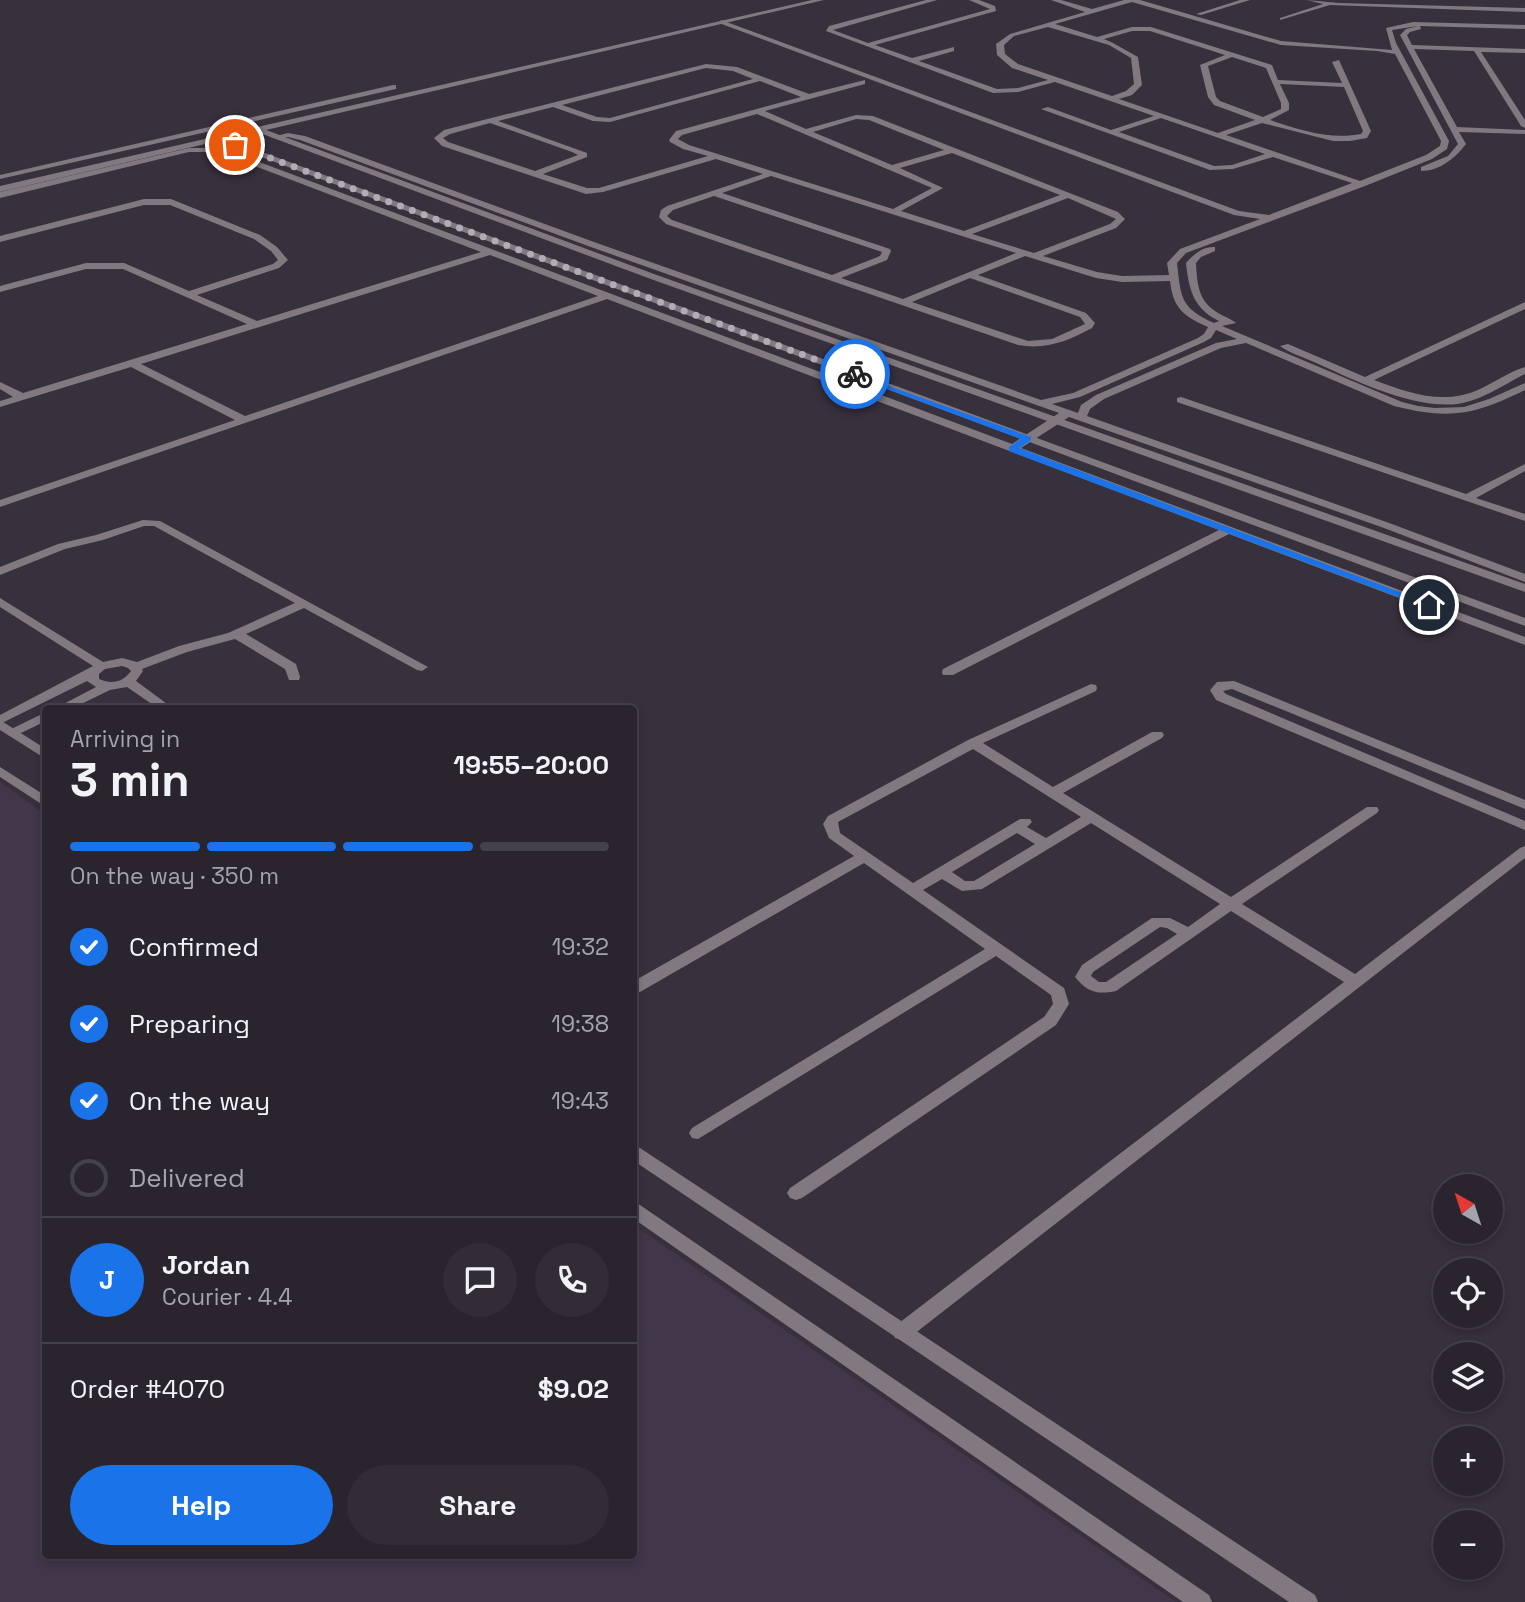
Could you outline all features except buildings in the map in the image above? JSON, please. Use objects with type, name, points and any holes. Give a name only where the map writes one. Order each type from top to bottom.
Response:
[{"type":"street","points":[[602,40],[780,0]]},
{"type":"street","points":[[0,188],[821,0]]},
{"type":"street","points":[[934,0],[828,29],[832,33],[996,91],[1018,90],[1054,80]]},
{"type":"street","points":[[867,45],[994,10],[993,7],[972,0]]},
{"type":"street","points":[[1054,0],[1091,12]]},
{"type":"street","points":[[1373,188],[1009,64],[999,50],[1004,40],[1012,35],[1132,0],[1281,43],[1377,49],[1398,53]]},
{"type":"street","points":[[1152,0],[1295,41],[1374,45],[1392,43]]},
{"type":"street","points":[[1230,0],[1243,1]]},
{"type":"street","points":[[1310,0],[1330,4],[1367,3],[1525,10]]},
{"type":"street","points":[[1199,14],[1243,1]]},
{"type":"street","points":[[1282,19],[1330,4]]},
{"type":"street","points":[[1163,9],[1172,6]]},
{"type":"street","points":[[721,22],[1237,213],[1272,217]]},
{"type":"street","points":[[1048,24],[1121,48],[1136,61],[1138,82],[1135,89],[1112,99]]},
{"type":"street","points":[[1509,29],[1402,24],[1388,29],[1392,43],[1446,141],[1444,147],[1429,157],[1178,254],[1172,263],[1172,278],[1177,300],[1195,318],[1398,404],[1433,412],[1478,409],[1525,386]]},
{"type":"street","points":[[711,25],[1228,216],[1237,222],[1239,230]]},
{"type":"street","points":[[1098,39],[1144,29],[1234,54],[1269,67],[1286,107],[1282,113],[1219,135]]},
{"type":"street","points":[[1525,29],[1414,29],[1403,34],[1462,144],[1457,153],[1373,188],[1205,251],[1194,259],[1192,268],[1197,302],[1212,315],[1414,397],[1443,402],[1468,398],[1525,370]]},
{"type":"street","points":[[1410,47],[1521,51],[1525,61]]},
{"type":"street","points":[[910,61],[951,49]]},
{"type":"street","points":[[1476,49],[1525,125]]},
{"type":"street","points":[[1234,54],[1203,65],[1213,100],[1329,140],[1351,140],[1364,136],[1367,131],[1336,62]]},
{"type":"street","points":[[715,157],[593,191],[580,190],[445,144],[438,138],[447,132],[706,66],[726,66],[809,97]]},
{"type":"street","points":[[554,104],[596,119],[610,120],[761,79]]},
{"type":"street","points":[[431,80],[433,83],[445,85]]},
{"type":"street","points":[[862,82],[674,137],[679,145],[715,157],[1113,279],[1172,278]]},
{"type":"street","points":[[1277,82],[1346,85]]},
{"type":"street","points":[[0,177],[407,84]]},
{"type":"street","points":[[397,86],[408,89],[411,93]]},
{"type":"street","points":[[1423,99],[1439,99]]},
{"type":"street","points":[[1045,109],[1213,168],[1233,167],[1273,154]]},
{"type":"street","points":[[758,111],[939,188],[894,212]]},
{"type":"street","points":[[1112,132],[1161,116]]},
{"type":"street","points":[[806,131],[851,118],[866,117],[1069,195],[1115,214],[1120,221],[970,275],[904,302]]},
{"type":"street","points":[[489,121],[583,153],[578,160],[536,174]]},
{"type":"street","points":[[255,129],[651,276],[1525,588]]},
{"type":"street","points":[[1455,129],[1525,132]]},
{"type":"street","points":[[276,137],[288,135],[302,138],[591,244],[1388,526],[1525,578]]},
{"type":"street","points":[[216,138],[1525,622]]},
{"type":"street","points":[[0,195],[189,150],[219,150],[235,145]]},
{"type":"street","points":[[219,150],[1525,641]]},
{"type":"street","points":[[895,167],[953,150]]},
{"type":"street","points":[[770,174],[670,208],[664,212],[663,217],[669,222],[1026,344],[1054,344],[1089,327],[1090,323],[1083,315],[970,275]]},
{"type":"street","points":[[713,193],[887,251],[884,258],[833,278]]},
{"type":"street","points":[[963,234],[1069,195]]},
{"type":"street","points":[[0,239],[144,202],[163,201],[257,237],[274,249],[283,260],[271,268],[190,294]]},
{"type":"street","points":[[0,404],[490,252]]},
{"type":"street","points":[[0,289],[86,266],[111,265],[134,269],[255,324]]},
{"type":"street","points":[[0,504],[606,296]]},
{"type":"street","points":[[1368,379],[1525,305]]},
{"type":"street","points":[[1029,410],[1041,402],[1076,395],[1205,338],[1213,326],[1230,323]]},
{"type":"street","points":[[1081,417],[1085,407],[1100,397],[1219,345],[1248,341],[1259,336]]},
{"type":"street","points":[[130,362],[244,420]]},
{"type":"street","points":[[0,385],[22,397]]},
{"type":"street","points":[[1181,400],[1525,518]]},
{"type":"street","points":[[1013,449],[1068,412]]},
{"type":"street","points":[[1467,498],[1525,467]]},
{"type":"street","points":[[0,571],[62,546],[152,522],[422,667]]},
{"type":"street","points":[[948,671],[1228,530]]},
{"type":"street","points":[[0,602],[97,670]]},
{"type":"street","points":[[4,725],[97,670],[122,662],[136,667],[183,649],[236,634],[305,603]]},
{"type":"street","points":[[236,634],[291,667],[294,677]]},
{"type":"street","points":[[69,705],[107,687],[128,682],[136,675],[136,667]]},
{"type":"street","points":[[97,670],[93,681],[107,687]]},
{"type":"street","points":[[128,682],[162,705]]},
{"type":"street","points":[[1525,805],[1234,685],[1222,685],[1216,690],[1222,697],[1525,826]]},
{"type":"street","points":[[796,1193],[1050,1021],[1061,1004],[1058,992],[834,835],[830,830],[833,819],[973,743],[1090,688]]},
{"type":"street","points":[[4,725],[42,717]]},
{"type":"street","points":[[4,725],[42,752]]},
{"type":"street","points":[[1053,793],[1157,735]]},
{"type":"street","points":[[973,743],[1355,982]]},
{"type":"street","points":[[1400,773],[1414,759]]},
{"type":"street","points":[[0,771],[42,800]]},
{"type":"street","points":[[1187,933],[1170,923],[1157,922],[1087,969],[1083,977],[1096,988],[1110,987],[1229,904],[1373,810]]},
{"type":"street","points":[[942,872],[962,887],[977,886],[1090,817]]},
{"type":"street","points":[[912,890],[1021,824],[1044,843]]},
{"type":"street","points":[[902,1332],[1525,851]]},
{"type":"street","points":[[637,986],[863,857]]},
{"type":"street","points":[[698,1133],[996,949]]},
{"type":"street","points":[[637,1155],[1307,1602]]},
{"type":"street","points":[[637,1212],[1201,1602]]},
{"type":"shaded area","points":[[0,782],[42,812],[42,1559],[637,1559],[637,1227],[1176,1602],[0,1602]]},
{"type":"way so far","points":[[235,145],[855,374]]},
{"type":"route","points":[[855,374],[1028,439],[1013,449],[1429,605]]}]
